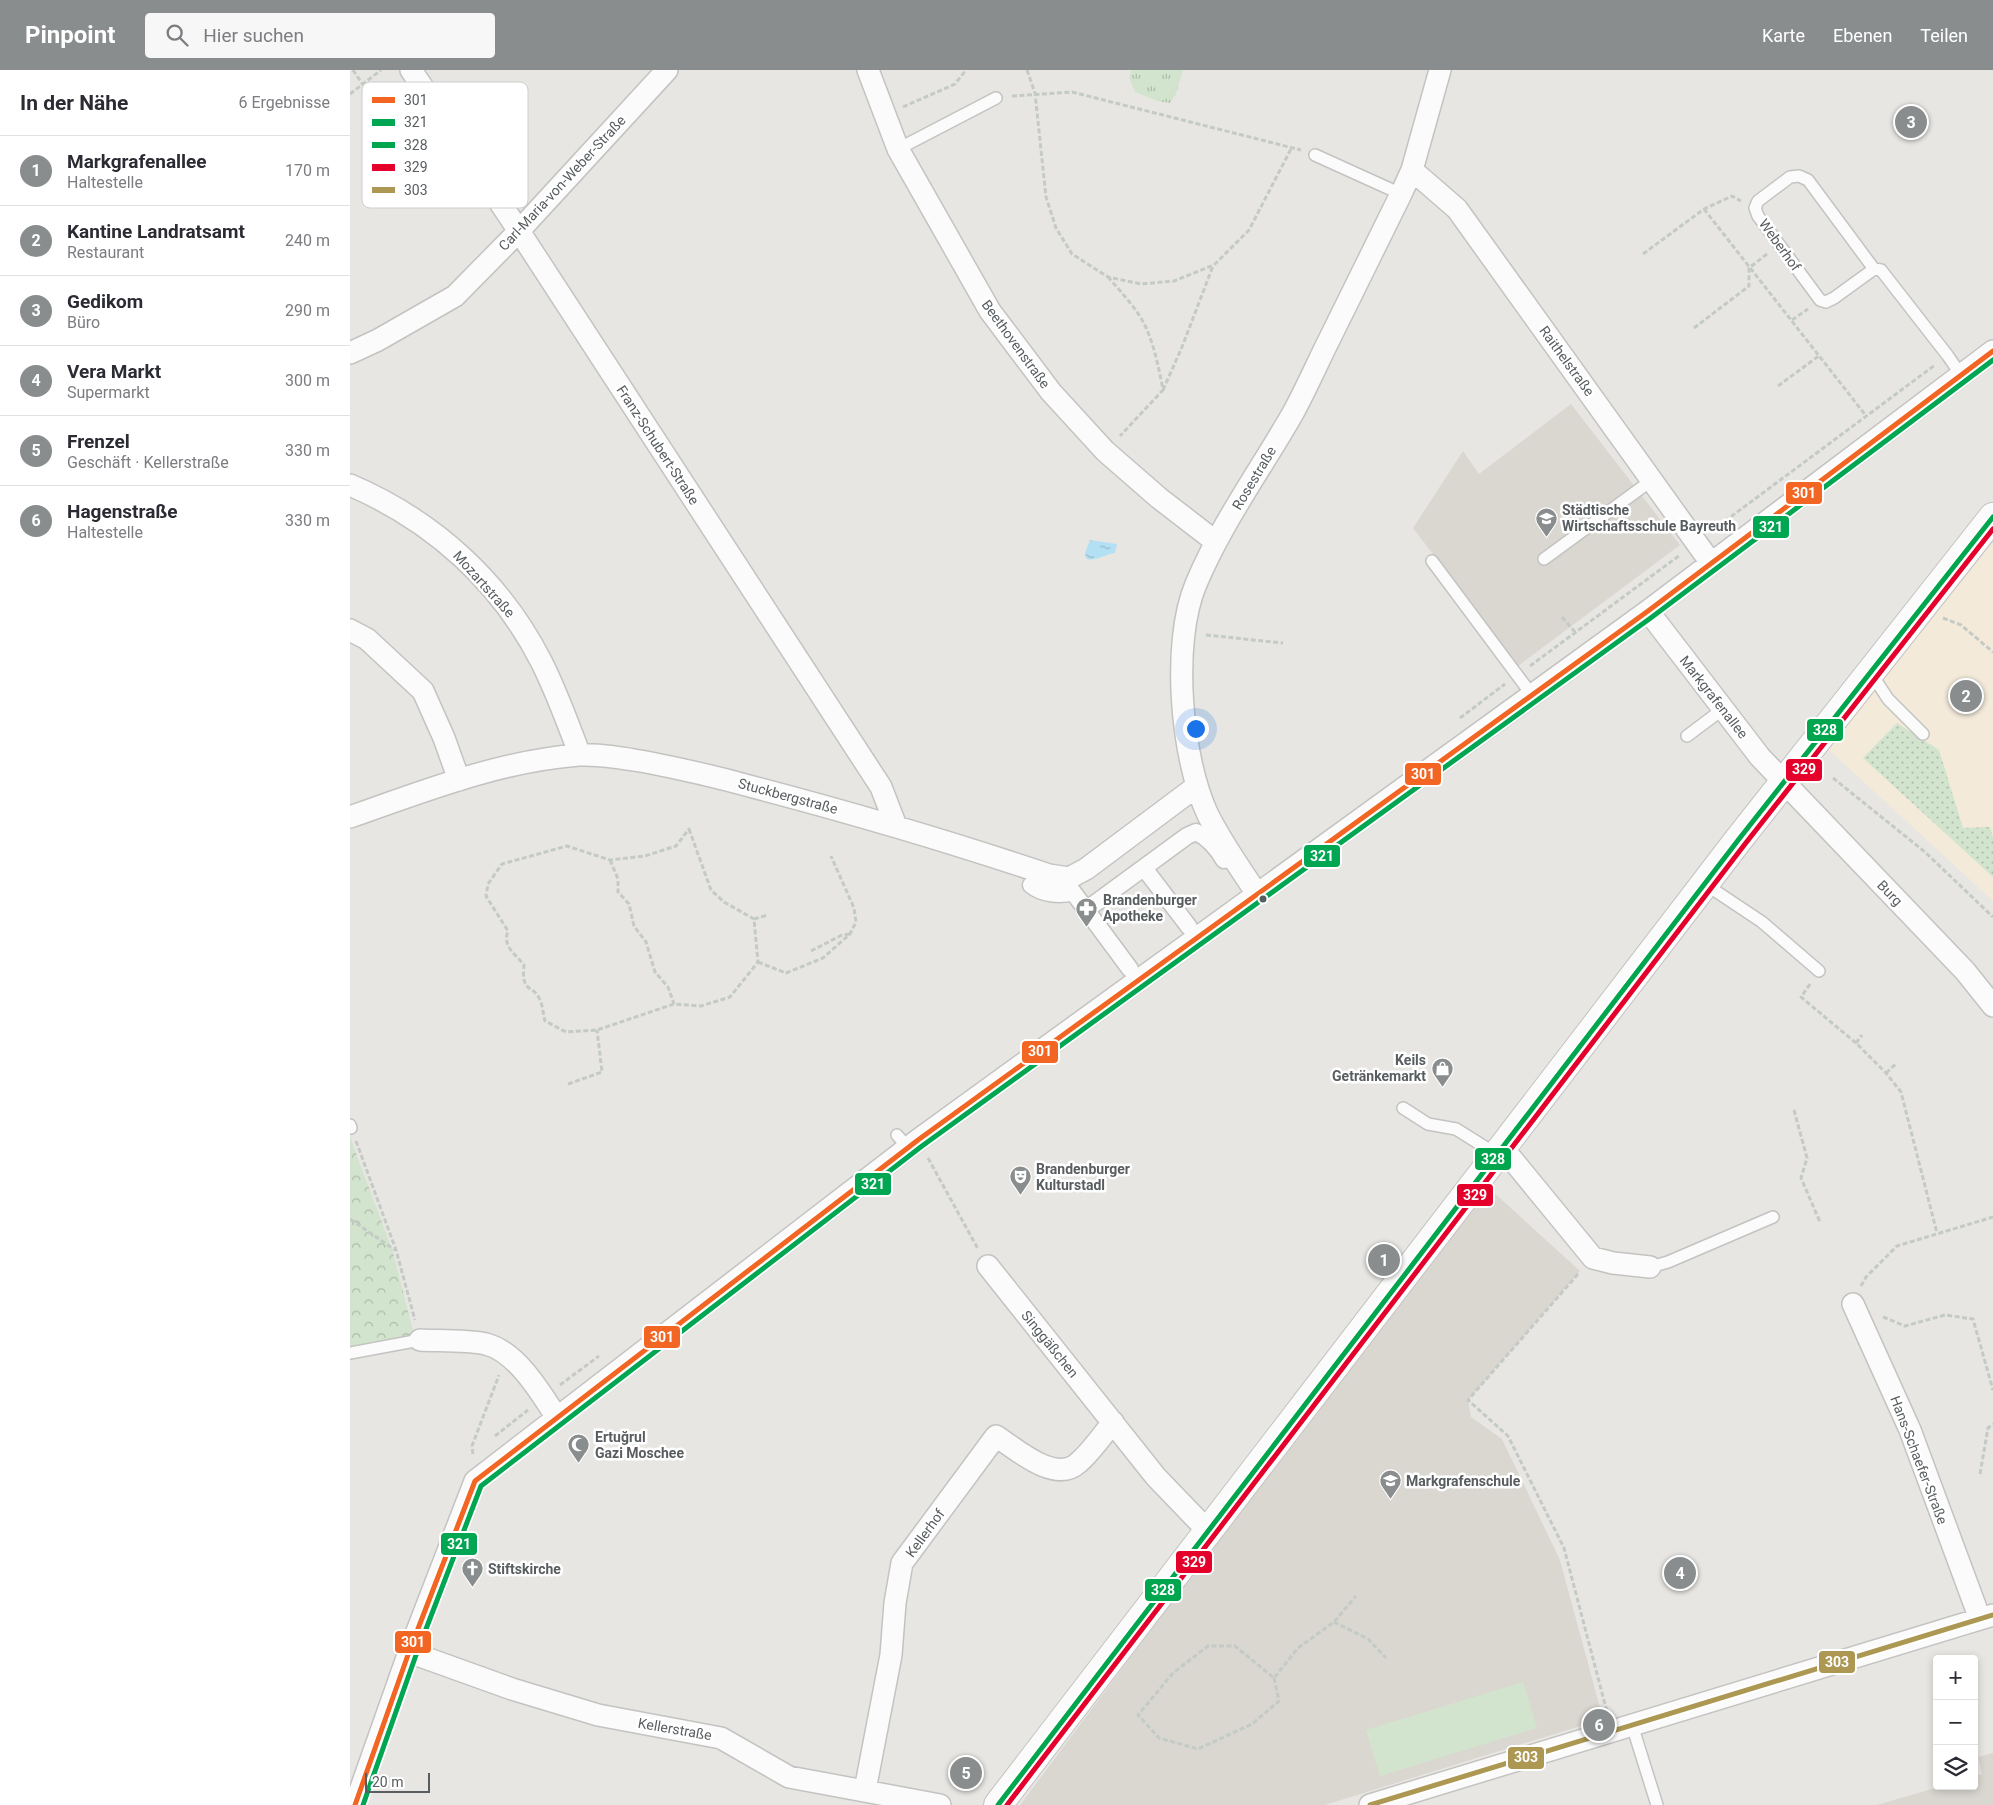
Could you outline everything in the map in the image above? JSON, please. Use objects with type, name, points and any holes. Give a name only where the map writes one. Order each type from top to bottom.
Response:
[{"type":"street","name":"Franz-Schubert-Straße","points":[[411,70],[419,82]]},
{"type":"street","name":"Carl-Maria-von-Weber-Straße","points":[[350,353],[378,340],[455,296],[519,231],[667,70]]},
{"type":"street","name":"Beethovenstraße","points":[[868,70],[898,149],[990,311],[1051,392],[1105,451],[1159,498],[1216,542]]},
{"type":"street","name":"Rosestraße","points":[[1257,894],[1223,844],[1197,786],[1187,732],[1181,677],[1183,632],[1195,586],[1216,542],[1294,411],[1412,170],[1440,70]]},
{"type":"street","name":"Raithelstraße","points":[[1412,170],[1457,209],[1697,542],[1710,563]]},
{"type":"street","name":"Franz-Schubert-Straße","points":[[504,208],[881,787],[896,826]]},
{"type":"street","points":[[355,1805],[409,1652],[475,1481],[908,1141],[1257,894],[1648,611],[1993,351]]},
{"type":"street","name":"Mozartstraße","points":[[350,485],[381,499],[431,531],[478,572],[503,601],[521,626],[542,663],[580,755]]},
{"type":"street","points":[[998,1805],[1783,782],[1993,517]]},
{"type":"street","name":"Markgrafenallee","points":[[1648,611],[1760,757],[1783,782]]},
{"type":"street","points":[[350,630],[367,639],[423,691],[444,738],[459,780]]},
{"type":"street","name":"Stuckbergstraße","points":[[350,817],[459,780],[524,762],[580,755],[618,757],[686,769],[896,826],[1049,875],[1068,878],[1086,869],[1197,786]]},
{"type":"street","name":"Burg","points":[[1783,782],[1965,971],[1993,1006]]},
{"type":"street","points":[[1086,910],[1196,833],[1216,847],[1238,884]]},
{"type":"street","points":[[1144,868],[1189,927]]},
{"type":"street","points":[[1031,885],[1037,889],[1062,895],[1072,890],[1130,969]]},
{"type":"street","points":[[1499,1150],[1593,1258],[1613,1263],[1650,1267]]},
{"type":"street","name":"Singgäßchen","points":[[988,1266],[1156,1477],[1208,1531]]},
{"type":"street","name":"Hans-Schaefer-Straße","points":[[1854,1304],[1910,1430],[1986,1617]]},
{"type":"street","points":[[420,1340],[486,1344],[507,1354],[544,1397],[557,1418]]},
{"type":"street","name":"Kellerhof","points":[[865,1790],[892,1655],[895,1602],[902,1563],[996,1436],[1043,1467],[1062,1471],[1076,1465],[1113,1422]]},
{"type":"street","points":[[1370,1805],[1986,1617]]},
{"type":"street","name":"Kellerstraße","points":[[409,1652],[512,1689],[598,1715],[721,1738],[790,1777],[940,1805]]},
{"type":"lane","points":[[898,149],[996,98]]},
{"type":"lane","points":[[1315,155],[1401,194]]},
{"type":"lane","name":"Weberhof","points":[[1874,269],[1808,180],[1799,176],[1790,177],[1758,201],[1755,208],[1758,216],[1820,300],[1826,302],[1874,269],[1881,270],[1961,375]]},
{"type":"lane","points":[[1544,559],[1652,480]]},
{"type":"lane","points":[[1432,560],[1532,695]]},
{"type":"lane","points":[[1870,672],[1888,699],[1924,734]]},
{"type":"lane","points":[[1687,736],[1723,709]]},
{"type":"lane","points":[[1705,884],[1762,922],[1819,971]]},
{"type":"lane","points":[[1403,1108],[1428,1124],[1456,1129],[1499,1150]]},
{"type":"lane","points":[[1650,1267],[1668,1262],[1773,1217]]},
{"type":"lane","points":[[350,1353],[420,1340]]},
{"type":"lane","points":[[1632,1725],[1657,1805]]},
{"type":"path","points":[[353,70],[362,84]]},
{"type":"path","points":[[367,82],[381,70]]},
{"type":"path","points":[[885,114],[955,84],[966,70]]},
{"type":"path","points":[[1027,70],[1035,94],[1046,197],[1056,228],[1072,254],[1108,277],[1147,328],[1158,362],[1162,390]]},
{"type":"path","points":[[350,94],[362,86]]},
{"type":"path","points":[[996,98],[1072,92],[1292,147],[1315,155]]},
{"type":"path","points":[[1105,451],[1162,390],[1182,347],[1214,265],[1248,230],[1292,147]]},
{"type":"path","points":[[1643,254],[1704,209],[1732,196],[1755,208]]},
{"type":"path","points":[[1704,209],[1820,355],[1880,436]]},
{"type":"path","points":[[1694,328],[1749,286],[1750,268],[1778,244]]},
{"type":"path","points":[[1108,277],[1141,284],[1174,281],[1214,265]]},
{"type":"path","points":[[1778,386],[1820,355]]},
{"type":"path","points":[[1453,723],[1948,356]]},
{"type":"path","points":[[1916,613],[1942,618],[1962,625],[1993,652]]},
{"type":"path","points":[[1562,617],[1575,632]]},
{"type":"path","points":[[1183,632],[1283,643]]},
{"type":"path","points":[[1833,778],[1925,852],[1993,917]]},
{"type":"path","points":[[754,919],[758,962],[730,997],[701,1006],[674,1004],[597,1030],[566,1032],[545,1021],[540,1000],[525,986],[524,965],[506,944],[508,931],[486,896],[488,884],[502,864],[567,846],[610,860],[644,856],[676,846],[689,829],[712,890],[724,902],[754,919],[768,915]]},
{"type":"path","points":[[758,962],[786,973],[823,958],[850,934],[856,922],[854,908],[831,856]]},
{"type":"path","points":[[610,860],[618,879],[618,892],[629,904],[634,926],[646,942],[655,972],[668,987],[674,1004]]},
{"type":"path","points":[[811,951],[842,935],[850,934]]},
{"type":"path","points":[[1819,971],[1801,997],[1856,1043],[1886,1073],[1901,1092],[1937,1233]]},
{"type":"path","points":[[568,1084],[602,1072],[597,1030]]},
{"type":"path","points":[[1856,1043],[1862,1035]]},
{"type":"path","points":[[1886,1073],[1897,1063]]},
{"type":"path","points":[[1794,1110],[1807,1158],[1801,1178],[1820,1222]]},
{"type":"path","points":[[351,1126],[396,1250],[420,1340]]},
{"type":"path","points":[[908,1141],[988,1266]]},
{"type":"path","points":[[1993,1217],[1897,1246],[1866,1277],[1854,1304],[1905,1326],[1945,1315],[1973,1319],[1993,1390]]},
{"type":"path","points":[[350,1219],[396,1250]]},
{"type":"path","points":[[1593,1258],[1468,1400],[1508,1436],[1564,1548],[1612,1732]]},
{"type":"path","points":[[473,1454],[472,1446],[507,1354]]},
{"type":"path","points":[[1980,1474],[1988,1428],[1993,1424]]},
{"type":"path","points":[[1274,1678],[1298,1648],[1334,1622],[1356,1596]]},
{"type":"path","points":[[1334,1622],[1368,1639],[1386,1658]]},
{"type":"path","points":[[1208,1646],[1235,1646],[1274,1678],[1279,1701],[1252,1724],[1198,1749],[1159,1738],[1138,1715],[1173,1672],[1208,1646]]},
{"type":"shaded area","name":"Städtische Wirtschaftsschule Bayreuth","points":[[1571,404],[1680,545],[1518,666],[1413,528],[1463,451],[1479,474]]},
{"type":"shaded area","points":[[1993,542],[1993,901],[1829,750],[1844,728]]},
{"type":"shaded area","name":"Markgrafenschule","points":[[1490,1189],[1580,1271],[1468,1400],[1471,1417],[1502,1439],[1560,1560],[1603,1719],[1325,1805],[1020,1805],[1353,1360]]},
{"type":"shaded area","points":[[1993,1753],[1993,1805],[1877,1805],[1933,1789],[1978,1790],[1978,1775],[1982,1774],[1978,1757]]},
{"type":"green space","points":[[1131,70],[1183,70],[1176,94],[1170,103],[1157,101],[1135,92],[1129,78]]},
{"type":"green space","points":[[1897,723],[1939,750],[1963,828],[1990,827],[1993,837],[1993,877],[1863,758]]},
{"type":"green space","points":[[350,1137],[393,1252],[415,1338],[350,1349]]},
{"type":"green space","points":[[1523,1682],[1537,1728],[1380,1776],[1366,1730]]},
{"type":"water","points":[[1090,540],[1117,544],[1115,553],[1096,559],[1086,558],[1085,553]]},
{"type":"transit line","name":"301","points":[[475,1481],[918,1140],[1648,611],[1993,351]]},
{"type":"transit line","name":"321","points":[[363,1805],[416,1655],[481,1486],[922,1146],[1652,617],[1993,360]]},
{"type":"transit line","name":"328","points":[[998,1805],[1739,839],[1993,517]]},
{"type":"transit line","name":"329","points":[[1007,1805],[1745,844],[1993,529]]},
{"type":"transit line","name":"301","points":[[355,1805],[409,1652],[475,1481]]},
{"type":"transit line","name":"303","points":[[1370,1805],[1993,1615]]},
{"type":"place","name":"Gedikom","points":[[1911,122]]},
{"type":"place","name":"Städtische Wirtschaftsschule Bayreuth","points":[[1546,537]]},
{"type":"place","name":"Kantine Landratsamt","points":[[1966,696]]},
{"type":"place","name":"Brandenburger Apotheke","points":[[1087,927]]},
{"type":"place","name":"Keils Getränkemarkt","points":[[1442,1087]]},
{"type":"place","name":"Brandenburger Kulturstadl","points":[[1020,1196]]},
{"type":"place","name":"Markgrafenallee","points":[[1384,1260]]},
{"type":"place","name":"Ertuğrul Gazi Moschee","points":[[579,1464]]},
{"type":"place","name":"Markgrafenschule","points":[[1390,1500]]},
{"type":"place","name":"Vera Markt","points":[[1680,1573]]},
{"type":"place","name":"Stiftskirche","points":[[472,1588]]},
{"type":"place","name":"Hagenstraße","points":[[1599,1725]]},
{"type":"place","name":"Frenzel","points":[[966,1773]]}]
